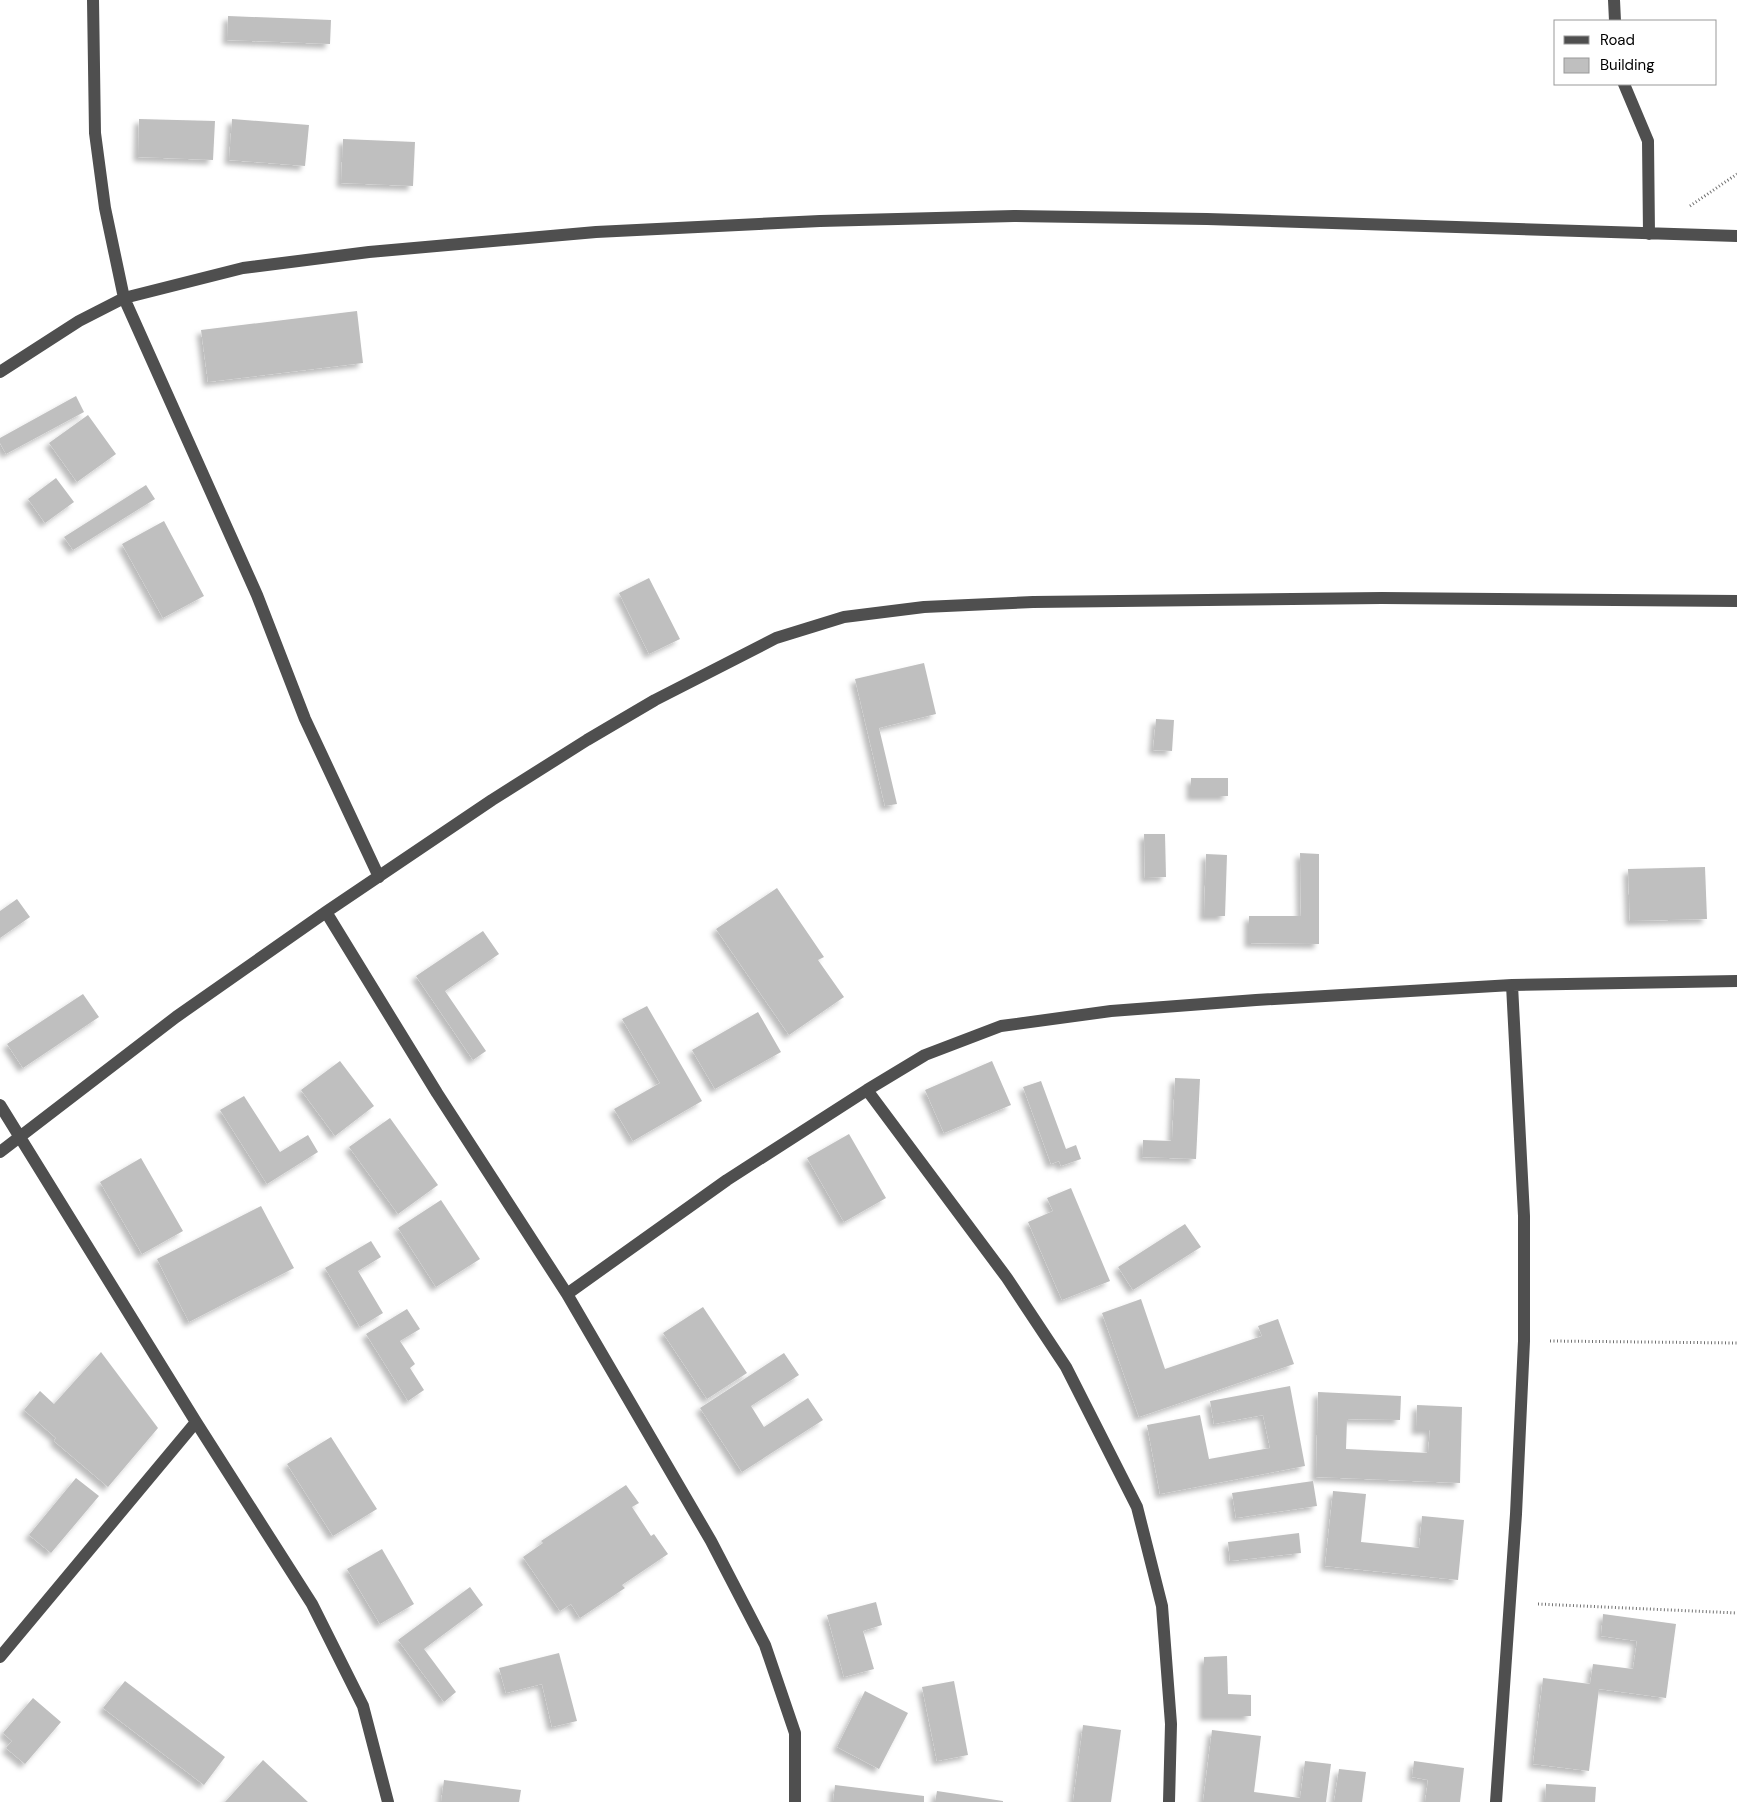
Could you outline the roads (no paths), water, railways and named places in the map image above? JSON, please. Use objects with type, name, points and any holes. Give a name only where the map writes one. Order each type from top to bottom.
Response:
[{"type":"street","points":[[93,0],[95,133],[105,208],[124,298],[257,595],[305,719],[379,877]]},
{"type":"street","points":[[1614,0],[1615,20]]},
{"type":"street","points":[[1624,85],[1648,141],[1649,234]]},
{"type":"street","points":[[0,372],[80,321],[124,298],[243,268],[369,252],[596,232],[810,221],[1033,216],[1737,236]]},
{"type":"street","points":[[0,1152],[176,1017],[326,912],[492,800],[655,700],[776,638],[844,617],[924,607],[1034,602],[1382,598],[1737,601]]},
{"type":"street","points":[[326,912],[436,1092],[567,1294],[711,1540],[765,1645],[795,1733],[795,1802]]},
{"type":"street","points":[[567,1294],[727,1180],[867,1090],[926,1056],[1001,1026],[1111,1011],[1227,1002],[1512,985],[1737,981]]},
{"type":"street","points":[[1496,1802],[1516,1514],[1524,1341],[1524,1216],[1512,985]]},
{"type":"street","points":[[867,1090],[1007,1278],[1066,1368],[1138,1507],[1162,1606],[1171,1724],[1169,1802]]},
{"type":"street","points":[[0,1105],[196,1422],[312,1604],[363,1706],[388,1802]]},
{"type":"street","points":[[0,1657],[196,1422]]}]
